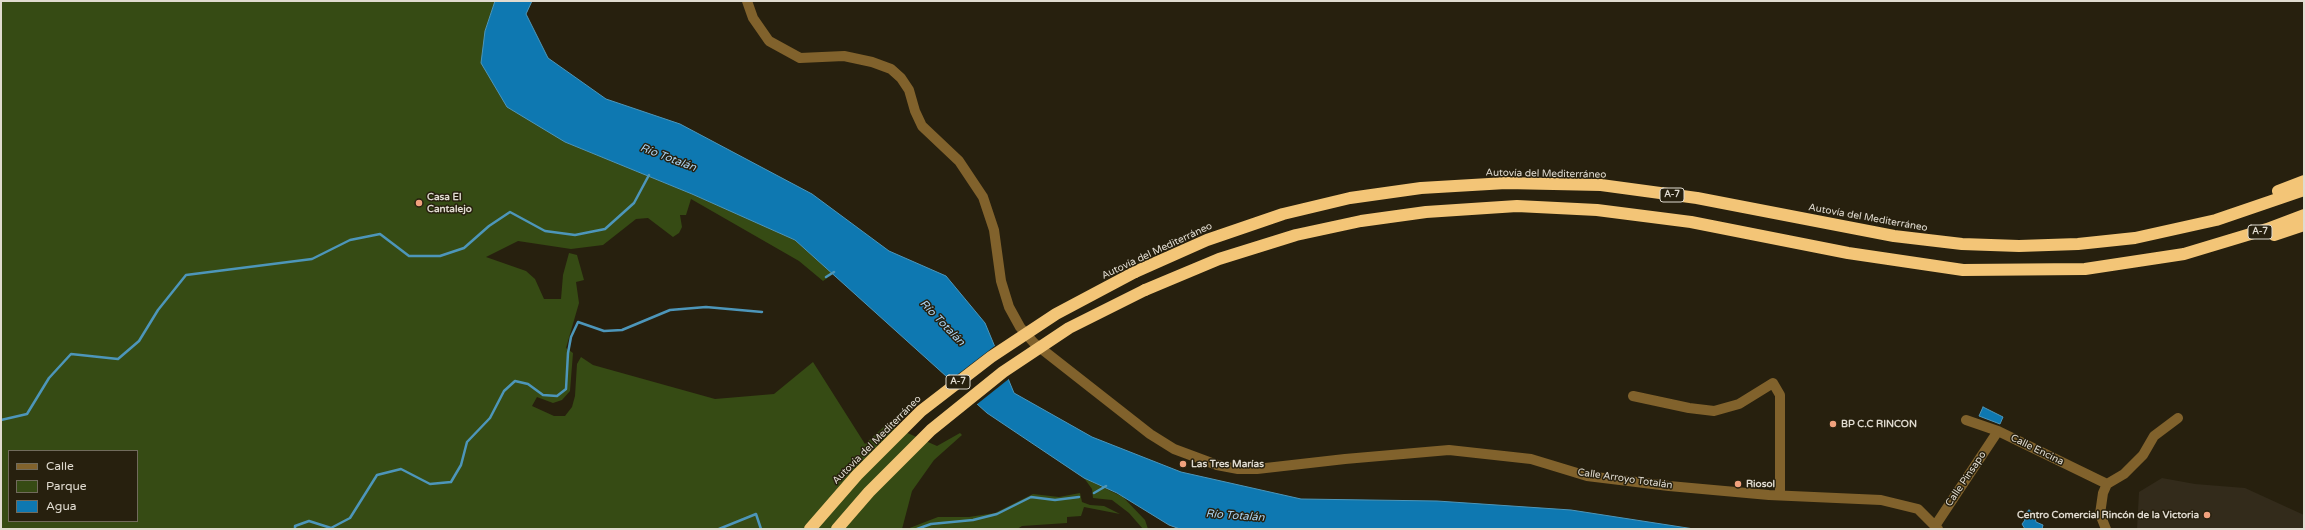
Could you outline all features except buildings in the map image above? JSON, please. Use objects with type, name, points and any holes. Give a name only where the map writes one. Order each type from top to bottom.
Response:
[{"type":"highway","points":[[2216,220],[2245,204],[2304,181]]},
{"type":"highway","name":"Autovía del Mediterráneo","points":[[810,529],[857,475],[920,412],[991,357],[1056,314],[1136,272],[1206,240],[1283,214],[1350,198],[1421,188],[1506,183],[1601,185],[1697,198],[1894,236],[1962,244],[2019,246],[2078,244],[2135,238],[2216,220],[2304,190]]},
{"type":"highway","name":"A-7","points":[[837,529],[868,492],[931,430],[1003,372],[1069,328],[1145,290],[1220,259],[1296,235],[1362,221],[1426,212],[1517,206],[1597,210],[1691,222],[1848,253],[1963,270],[2085,269],[2184,254],[2214,246],[2304,215]]},
{"type":"highway","points":[[2214,246],[2258,240],[2304,225]]},
{"type":"street","name":"Calle Arroyo Totalán","points":[[747,1],[753,18],[769,41],[800,58],[844,56],[872,62],[891,69],[901,78],[909,90],[914,111],[922,126],[959,161],[983,197],[994,230],[1001,281],[1008,307],[1020,327],[1034,343],[1150,434],[1174,449],[1217,465],[1238,469],[1257,469],[1345,459],[1449,450],[1531,459],[1587,476],[1669,486],[1780,495],[1881,500],[1918,509],[1936,528]]},
{"type":"street","points":[[1633,396],[1714,411],[1739,404],[1773,383],[1780,395],[1780,495]]},
{"type":"street","points":[[2106,529],[2100,514],[2107,484],[2124,474],[2143,455],[2154,436],[2178,418]]},
{"type":"street","name":"Calle Encina","points":[[1966,420],[1998,432],[2107,484]]},
{"type":"street","name":"Calle Pinsapo","points":[[1936,528],[1998,432]]},
{"type":"shaded area","points":[[2162,478],[2195,484],[2245,488],[2304,515],[2304,529],[2137,529],[2139,492]]},
{"type":"green space","points":[[1,1],[495,1],[485,31],[565,142],[692,194],[795,240],[833,274],[823,281],[799,261],[691,199],[686,215],[680,215],[682,227],[679,233],[673,237],[648,218],[636,219],[603,245],[571,249],[518,241],[486,257],[526,271],[535,279],[544,299],[561,299],[563,275],[569,253],[577,255],[584,280],[576,282],[579,303],[566,348],[573,353],[570,391],[562,400],[553,403],[537,397],[532,406],[554,416],[565,416],[572,407],[575,396],[577,364],[581,357],[593,365],[715,399],[774,394],[813,362],[865,444],[887,424],[937,446],[960,433],[962,435],[934,460],[912,491],[902,529],[1,529]]},
{"type":"green space","points":[[1084,478],[1123,497],[1145,520],[1148,529],[1143,529],[1129,513],[1112,500],[1093,498],[1092,489]]},
{"type":"green space","points":[[1080,493],[1082,502],[1090,505],[1104,506],[1120,514],[1084,507],[1081,516],[1067,517],[1067,523],[1022,526],[1017,529],[907,529],[938,517],[969,517],[995,513],[1033,494],[1059,497]]},
{"type":"water","name":"Río Totalán","points":[[495,1],[532,1],[526,14],[548,58],[606,99],[680,124],[812,194],[889,251],[946,276],[985,323],[1014,393],[1092,437],[1181,472],[1301,499],[1437,501],[1571,510],[1694,529],[1180,529],[1169,525],[1117,493],[1084,478],[987,413],[795,240],[692,194],[565,142],[507,107],[481,63],[485,31]]},
{"type":"water","points":[[1983,407],[2003,417],[2000,424],[1979,416]]},
{"type":"water","points":[[2029,510],[2034,514],[2036,522],[2043,525],[2042,529],[2025,529],[2022,524],[2025,520],[2023,515]]},
{"type":"pier","points":[[996,345],[1010,378],[976,405],[949,381]]},
{"type":"waterway","points":[[1,420],[27,414],[49,378],[71,354],[118,359],[139,341],[158,310],[186,275],[312,259],[350,240],[380,234],[409,256],[440,256],[464,248],[489,226],[510,212],[545,231],[575,235],[605,229],[634,203],[649,175]]},
{"type":"waterway","points":[[826,277],[834,272]]},
{"type":"waterway","points":[[295,529],[295,526],[309,521],[331,528],[350,518],[377,475],[401,469],[430,484],[451,482],[461,465],[467,442],[490,418],[504,391],[515,381],[528,384],[543,395],[557,396],[566,389],[568,353],[571,337],[578,322],[604,331],[622,330],[670,310],[706,307],[762,312]]},
{"type":"waterway","points":[[1094,493],[1106,486]]},
{"type":"waterway","points":[[917,529],[931,524],[973,520],[997,514],[1031,497],[1055,500],[1079,497]]},
{"type":"waterway","points":[[719,529],[756,514],[761,529]]},
{"type":"place","name":"Casa El Cantalejo","points":[[419,203]]},
{"type":"place","name":"BP C.C RINCON","points":[[1833,424]]},
{"type":"place","name":"Las Tres Marías","points":[[1183,464]]},
{"type":"place","name":"Riosol","points":[[1738,484]]},
{"type":"place","name":"Centro Comercial Rincón de la Victoria","points":[[2207,515]]}]
